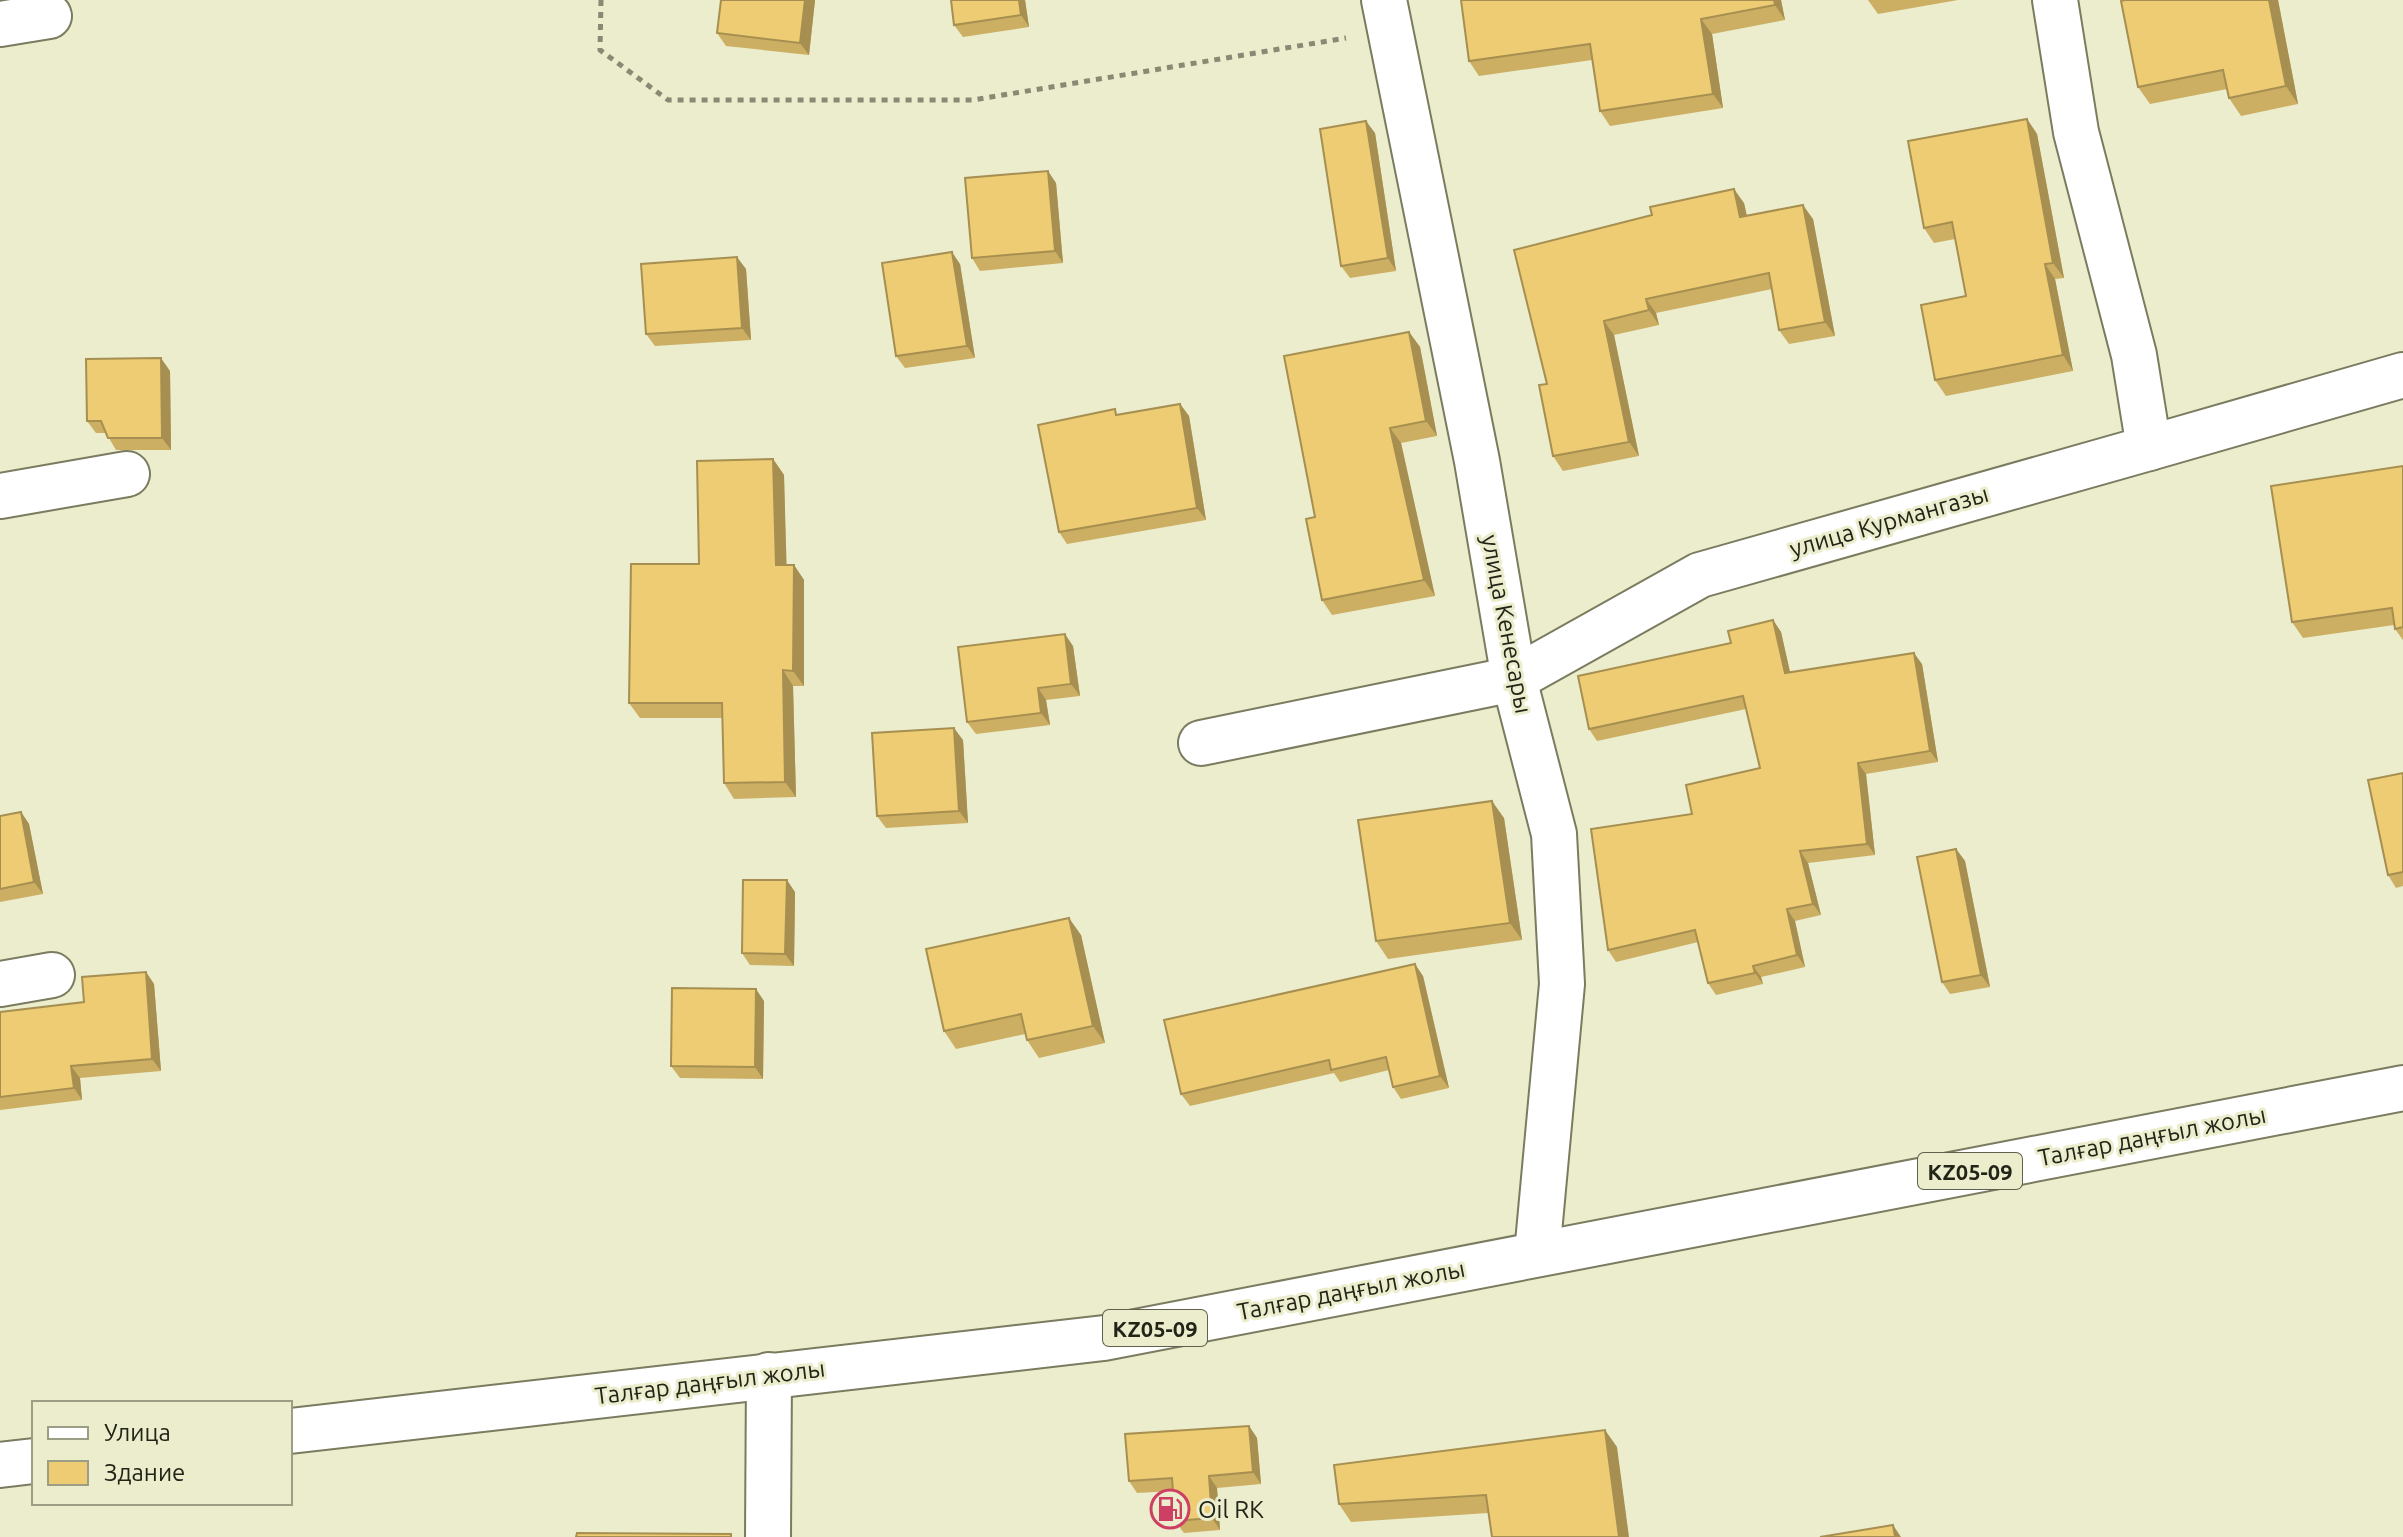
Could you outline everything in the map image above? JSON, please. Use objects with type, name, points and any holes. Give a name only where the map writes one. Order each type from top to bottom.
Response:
[{"type":"street","points":[[2055,0],[2076,132],[2134,355],[2149,448]]},
{"type":"street","name":"улица Кенесары","points":[[1387,15],[1477,461],[1514,679],[1554,834],[1562,984],[1537,1254]]},
{"type":"street","points":[[0,24],[49,16]]},
{"type":"street","name":"улица Курмангазы","points":[[1201,743],[1514,679],[1700,575],[2403,375]]},
{"type":"street","points":[[0,496],[127,474]]},
{"type":"street","points":[[0,984],[52,975]]},
{"type":"street","name":"Талғар даңғыл жолы","points":[[292,1431],[1104,1338],[2403,1088]]},
{"type":"street","points":[[768,1537],[769,1375]]},
{"type":"street","points":[[0,1465],[32,1461]]},
{"type":"path","points":[[601,0],[600,50],[668,100],[973,100],[1387,15]]},
{"type":"building","points":[[721,0],[805,0],[800,43],[717,33]]},
{"type":"building","points":[[951,0],[1019,0],[1021,15],[954,25]]},
{"type":"building","points":[[1461,0],[1774,0],[1775,5],[1701,19],[1713,94],[1600,111],[1590,44],[1469,61]]},
{"type":"building","points":[[2269,0],[2286,86],[2229,98],[2223,70],[2138,87],[2121,1]]},
{"type":"building","points":[[2027,119],[2053,263],[2045,264],[2063,355],[1935,380],[1921,305],[1966,296],[1952,222],[1924,228],[1908,141]]},
{"type":"building","points":[[1366,121],[1388,258],[1341,266],[1320,129]]},
{"type":"building","points":[[1048,171],[1055,251],[972,258],[965,178]]},
{"type":"building","points":[[1734,189],[1740,217],[1803,205],[1825,322],[1779,330],[1769,273],[1646,299],[1649,310],[1604,321],[1629,442],[1553,456],[1539,385],[1547,384],[1514,250],[1652,215],[1650,207]]},
{"type":"building","points":[[952,252],[967,346],[896,356],[882,263]]},
{"type":"building","points":[[737,257],[742,328],[646,334],[641,264]]},
{"type":"building","points":[[1409,332],[1426,421],[1390,428],[1424,580],[1322,600],[1306,519],[1315,517],[1284,356]]},
{"type":"building","points":[[161,358],[162,438],[108,438],[101,421],[87,421],[86,359]]},
{"type":"building","points":[[1180,404],[1197,508],[1059,532],[1038,425],[1115,409],[1116,415]]},
{"type":"building","points":[[773,459],[776,565],[794,565],[793,671],[783,670],[785,782],[724,783],[722,703],[629,703],[631,564],[699,564],[697,461]]},
{"type":"building","points":[[2403,466],[2403,627],[2395,629],[2392,608],[2292,622],[2271,486]]},
{"type":"building","points":[[1773,620],[1785,673],[1914,653],[1930,751],[1858,763],[1867,844],[1800,851],[1813,904],[1787,909],[1797,955],[1753,966],[1755,973],[1708,983],[1695,930],[1608,950],[1591,829],[1692,814],[1686,785],[1760,768],[1743,696],[1589,729],[1578,676],[1731,643],[1728,631]]},
{"type":"building","points":[[1065,634],[1071,684],[1038,688],[1041,713],[967,722],[958,647]]},
{"type":"building","points":[[954,728],[959,811],[877,816],[872,733]]},
{"type":"building","points":[[2403,773],[2403,872],[2388,875],[2368,780]]},
{"type":"building","points":[[1492,801],[1510,923],[1376,941],[1358,820]]},
{"type":"building","points":[[21,812],[34,882],[0,889],[0,816]]},
{"type":"building","points":[[1956,849],[1981,975],[1942,982],[1917,857]]},
{"type":"building","points":[[743,880],[787,880],[785,954],[742,953]]},
{"type":"building","points":[[1069,918],[1093,1026],[1027,1040],[1021,1014],[944,1031],[926,949]]},
{"type":"building","points":[[1415,964],[1440,1076],[1393,1087],[1386,1057],[1331,1070],[1329,1060],[1181,1094],[1164,1020]]},
{"type":"building","points":[[146,972],[152,1059],[71,1066],[74,1088],[0,1097],[0,1012],[84,1002],[82,977]]},
{"type":"building","points":[[672,988],[756,989],[755,1067],[671,1066]]},
{"type":"building","points":[[1249,1426],[1253,1472],[1209,1476],[1212,1518],[1175,1521],[1172,1478],[1129,1481],[1125,1434]]},
{"type":"building","points":[[1605,1430],[1619,1537],[1492,1537],[1486,1495],[1339,1504],[1334,1465]]},
{"type":"building","points":[[1893,1525],[1895,1537],[1820,1537]]},
{"type":"building","points":[[577,1533],[731,1534],[731,1537],[576,1537]]},
{"type":"place","name":"Oil RK","points":[[1170,1509]]}]
